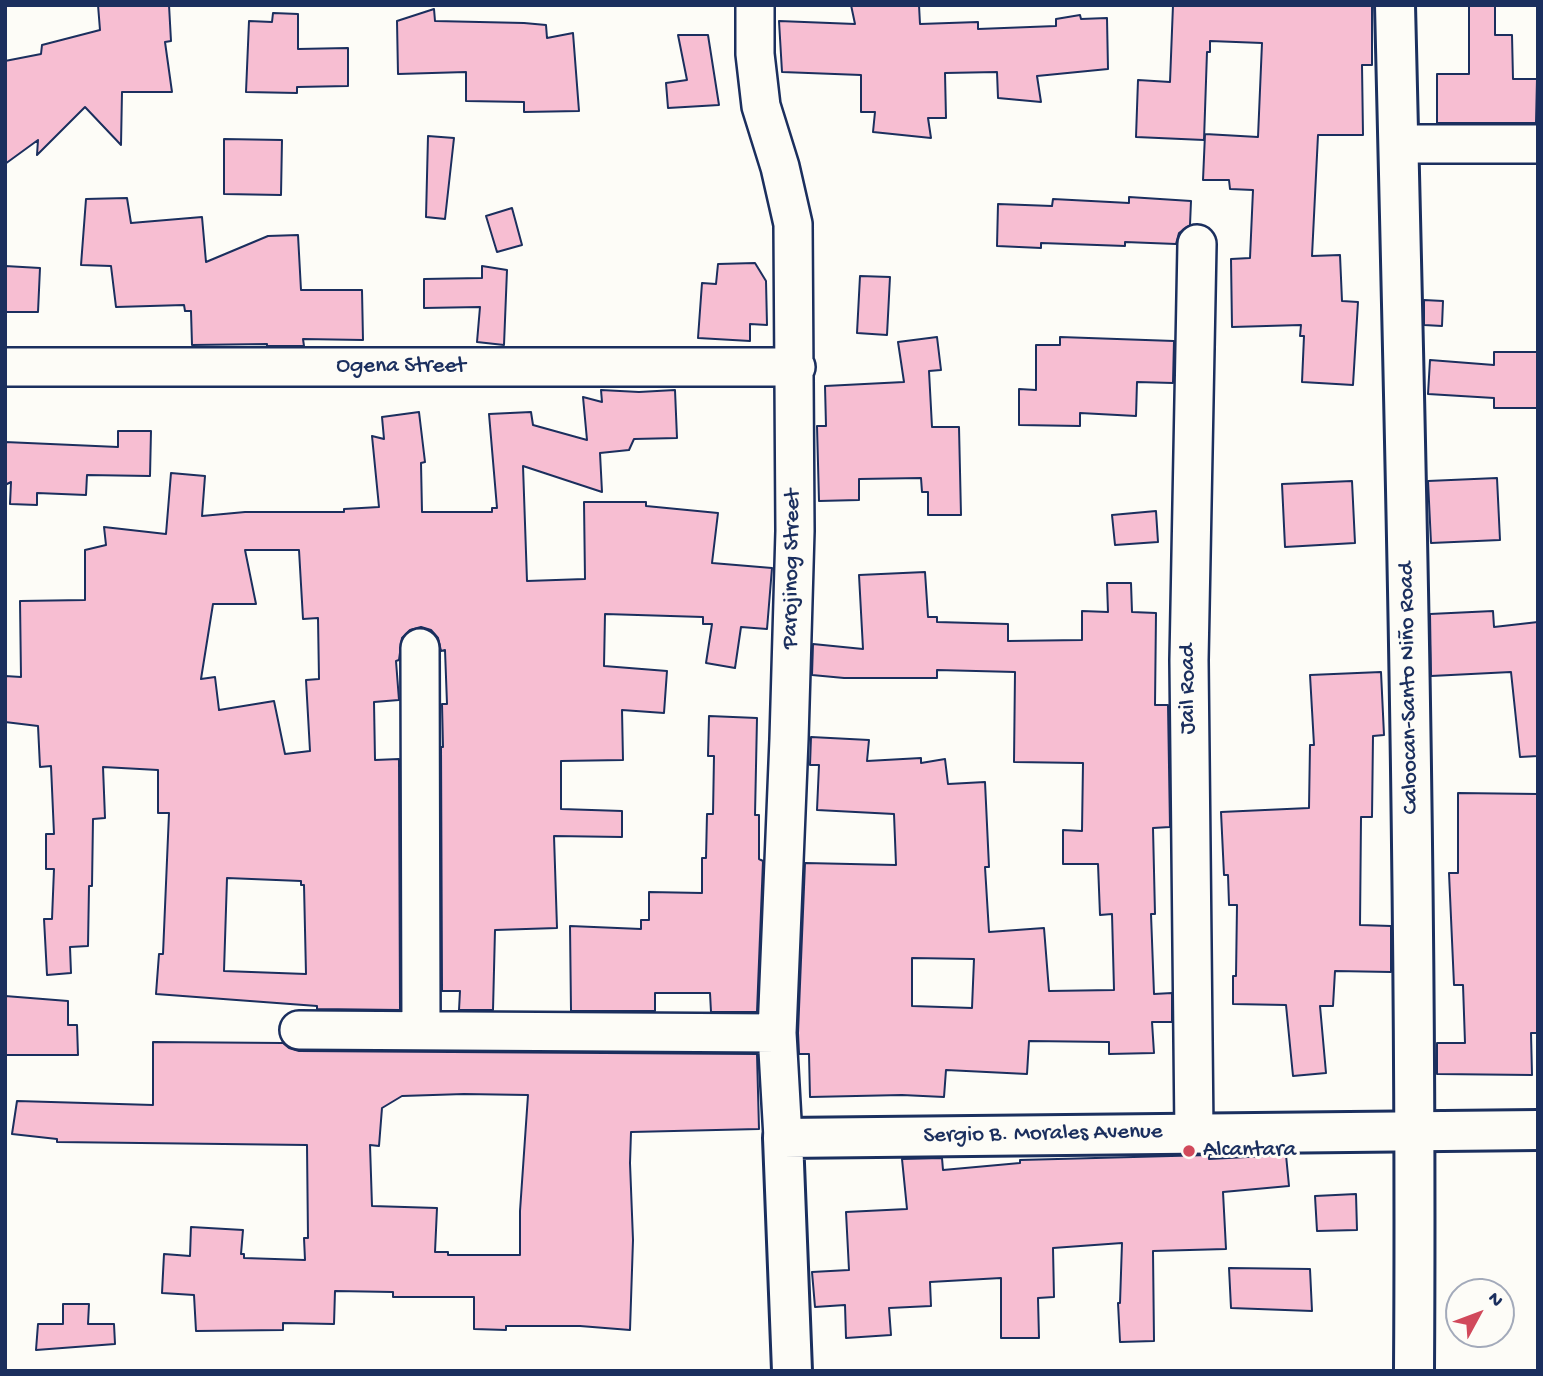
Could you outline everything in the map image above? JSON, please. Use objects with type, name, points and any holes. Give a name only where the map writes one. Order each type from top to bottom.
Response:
[{"type":"street","name":"Parojinog Street","points":[[755,5],[755,54],[761,106],[780,167],[793,224],[795,531],[777,1033],[783,1138]]},
{"type":"street","name":"Caloocan-Santo Niño Road","points":[[1395,5],[1409,552],[1415,1132],[1414,1371]]},
{"type":"street","points":[[1399,144],[1538,144]]},
{"type":"street","name":"Jail Road","points":[[1194,1134],[1189,660],[1197,244]]},
{"type":"street","name":"Ogena Street","points":[[5,367],[796,367]]},
{"type":"street","points":[[420,648],[421,1031]]},
{"type":"street","points":[[299,1030],[777,1033]]},
{"type":"street","name":"Sergio B. Morales Avenue","points":[[783,1138],[1538,1130]]},
{"type":"street","points":[[783,1138],[792,1371]]},
{"type":"building","points":[[98,5],[169,5],[171,41],[165,42],[172,92],[122,92],[121,145],[85,107],[37,155],[38,140],[5,164],[5,61],[41,54],[42,45],[100,30]]},
{"type":"building","points":[[851,5],[919,5],[920,24],[978,22],[978,29],[1056,26],[1056,19],[1080,15],[1081,19],[1107,18],[1108,69],[1037,76],[1041,102],[998,98],[997,72],[945,73],[946,118],[928,118],[931,138],[873,132],[875,112],[861,112],[861,75],[782,72],[779,21],[855,24]]},
{"type":"building","points":[[1173,5],[1372,5],[1372,65],[1362,65],[1363,135],[1318,135],[1312,256],[1340,255],[1342,301],[1358,302],[1353,385],[1302,382],[1304,336],[1300,336],[1301,325],[1232,327],[1231,259],[1250,258],[1253,190],[1230,189],[1229,180],[1203,180],[1205,134],[1258,137],[1262,43],[1210,41],[1210,52],[1207,52],[1204,140],[1136,137],[1138,80],[1170,82]]},
{"type":"building","points":[[1469,5],[1495,5],[1495,35],[1512,35],[1513,79],[1537,79],[1536,123],[1437,123],[1437,74],[1469,74]]},
{"type":"building","points":[[434,9],[435,21],[546,25],[547,38],[573,33],[579,111],[524,112],[524,102],[466,101],[466,72],[398,74],[397,21]]},
{"type":"building","points":[[273,13],[298,14],[298,49],[348,48],[348,86],[297,87],[297,93],[246,92],[249,21],[272,22]]},
{"type":"building","points":[[678,35],[708,35],[719,105],[668,108],[666,83],[687,80]]},
{"type":"building","points":[[428,136],[454,138],[445,219],[426,217]]},
{"type":"building","points":[[224,139],[282,140],[281,195],[224,194]]},
{"type":"building","points":[[1129,197],[1191,201],[1190,225],[1179,233],[1176,244],[1125,242],[1125,246],[1041,243],[1041,248],[997,246],[998,204],[1052,206],[1053,199],[1129,203]]},
{"type":"building","points":[[127,198],[131,223],[202,217],[206,262],[268,236],[298,235],[301,290],[362,290],[363,340],[303,339],[304,346],[192,345],[191,311],[185,311],[184,305],[116,307],[111,266],[81,265],[86,199]]},
{"type":"building","points":[[512,208],[522,245],[497,252],[486,216]]},
{"type":"building","points":[[755,263],[766,281],[767,325],[750,324],[750,341],[698,338],[702,283],[716,284],[718,264]]},
{"type":"building","points":[[5,266],[40,268],[38,312],[5,312]]},
{"type":"building","points":[[482,266],[507,270],[504,345],[477,342],[480,307],[424,308],[424,279],[482,278]]},
{"type":"building","points":[[860,276],[890,277],[887,335],[857,333]]},
{"type":"building","points":[[1424,300],[1443,301],[1442,326],[1424,325]]},
{"type":"building","points":[[937,337],[941,370],[929,371],[932,427],[959,427],[961,515],[928,515],[928,492],[922,492],[921,478],[859,479],[859,500],[819,501],[817,426],[826,426],[825,386],[904,382],[898,342]]},
{"type":"building","points":[[1060,337],[1174,341],[1173,383],[1137,382],[1136,416],[1080,413],[1080,426],[1019,425],[1019,389],[1036,390],[1036,345],[1060,345]]},
{"type":"building","points":[[1494,352],[1538,352],[1538,408],[1494,408],[1494,398],[1428,394],[1430,360],[1494,365]]},
{"type":"building","points":[[601,390],[675,390],[677,438],[634,439],[629,450],[600,453],[602,492],[523,466],[527,581],[585,579],[584,502],[646,502],[646,506],[718,513],[712,563],[772,568],[767,629],[741,627],[735,668],[706,663],[712,624],[703,624],[703,617],[605,614],[604,666],[667,671],[664,713],[622,710],[623,760],[561,761],[561,809],[622,811],[622,837],[554,836],[557,928],[495,930],[493,1010],[459,1010],[460,991],[442,991],[441,747],[442,704],[447,704],[445,650],[441,651],[438,638],[431,630],[421,627],[410,630],[402,638],[399,660],[396,661],[399,700],[374,702],[375,760],[399,759],[400,1010],[317,1009],[317,1006],[156,994],[159,954],[163,954],[169,813],[158,813],[158,770],[103,767],[105,818],[93,819],[88,946],[70,947],[71,973],[47,975],[44,919],[52,919],[54,869],[46,869],[46,834],[54,834],[51,766],[40,767],[38,726],[5,722],[5,676],[21,677],[20,601],[85,600],[85,550],[106,545],[104,527],[166,534],[171,473],[205,476],[202,516],[245,512],[344,512],[344,509],[379,507],[372,436],[384,439],[382,417],[419,412],[425,462],[421,463],[422,512],[492,512],[492,508],[497,508],[489,414],[531,412],[533,425],[587,440],[583,397],[602,402]],"holes":[[[245,550],[299,550],[303,619],[318,618],[319,679],[306,680],[310,751],[285,754],[274,701],[219,710],[215,677],[201,679],[213,604],[256,604]],[[227,878],[301,881],[301,885],[304,885],[306,974],[224,971]]]},
{"type":"building","points":[[118,431],[151,431],[150,476],[87,475],[86,495],[37,493],[37,505],[10,504],[11,482],[5,485],[5,442],[118,447]]},
{"type":"building","points":[[1497,478],[1500,540],[1431,543],[1428,481]]},
{"type":"building","points":[[1352,481],[1355,543],[1285,547],[1282,484]]},
{"type":"building","points":[[1156,511],[1158,542],[1115,545],[1112,515]]},
{"type":"building","points":[[925,572],[928,617],[937,617],[937,622],[1008,624],[1008,641],[1082,640],[1082,611],[1108,612],[1107,583],[1131,583],[1132,612],[1156,613],[1155,705],[1168,705],[1170,827],[1153,828],[1155,914],[1151,914],[1154,994],[1172,993],[1172,1022],[1152,1022],[1154,1053],[1109,1054],[1109,1042],[1029,1041],[1027,1074],[946,1070],[944,1097],[810,1097],[809,1054],[799,1054],[798,1033],[805,863],[896,865],[894,814],[817,810],[819,765],[810,765],[811,737],[869,740],[867,761],[921,758],[921,763],[945,759],[948,784],[985,782],[989,867],[985,867],[989,932],[1044,928],[1049,991],[1114,990],[1112,914],[1100,915],[1098,864],[1063,864],[1063,830],[1082,831],[1083,763],[1014,762],[1015,672],[937,670],[937,678],[844,678],[812,675],[813,644],[863,649],[859,575]],"holes":[[[912,958],[974,959],[972,1008],[912,1006]]]},
{"type":"building","points":[[1493,611],[1494,627],[1538,622],[1538,756],[1520,757],[1511,672],[1431,676],[1430,614]]},
{"type":"building","points":[[1381,672],[1384,735],[1373,736],[1372,817],[1361,817],[1360,925],[1391,926],[1391,972],[1335,971],[1333,1006],[1320,1006],[1326,1073],[1293,1076],[1286,1005],[1233,1004],[1237,905],[1229,905],[1228,875],[1224,875],[1221,812],[1309,808],[1310,745],[1314,745],[1310,675]]},
{"type":"building","points":[[709,716],[757,718],[755,815],[759,815],[759,859],[763,861],[757,1012],[711,1012],[710,993],[655,993],[655,1011],[571,1011],[570,926],[641,929],[641,920],[649,920],[649,892],[702,893],[702,858],[706,858],[707,814],[713,814],[714,756],[708,756]]},
{"type":"building","points":[[1458,793],[1538,794],[1538,1033],[1531,1033],[1532,1075],[1437,1074],[1437,1043],[1465,1043],[1463,985],[1454,985],[1449,873],[1458,873]]},
{"type":"building","points":[[5,996],[68,1001],[68,1025],[77,1025],[78,1055],[5,1055]]},
{"type":"building","points":[[153,1042],[283,1043],[299,1051],[757,1054],[759,1129],[631,1132],[633,1240],[630,1330],[580,1326],[474,1329],[474,1297],[393,1297],[393,1292],[335,1291],[334,1324],[283,1323],[283,1330],[196,1331],[194,1295],[162,1293],[164,1254],[190,1256],[191,1227],[243,1230],[241,1254],[244,1254],[244,1258],[305,1260],[304,1238],[308,1238],[307,1145],[57,1142],[57,1139],[12,1134],[17,1101],[153,1105]],"holes":[[[528,1095],[520,1211],[520,1255],[448,1255],[448,1252],[435,1252],[437,1208],[372,1206],[370,1145],[379,1146],[382,1108],[402,1096]]]},
{"type":"building","points":[[1209,1155],[1209,1159],[1286,1155],[1289,1186],[1223,1192],[1226,1249],[1153,1251],[1154,1341],[1120,1342],[1118,1303],[1122,1243],[1053,1248],[1054,1297],[1038,1298],[1039,1338],[1001,1338],[1001,1278],[930,1282],[931,1306],[889,1308],[891,1335],[846,1338],[845,1305],[815,1307],[812,1272],[849,1270],[846,1212],[907,1209],[902,1159],[942,1158],[943,1170],[1020,1163],[1020,1160]]},
{"type":"building","points":[[1356,1194],[1357,1230],[1317,1231],[1315,1196]]},
{"type":"building","points":[[1229,1268],[1310,1269],[1312,1311],[1231,1308]]},
{"type":"building","points":[[63,1304],[89,1304],[88,1324],[114,1324],[115,1344],[36,1350],[38,1324],[63,1324]]},
{"type":"place","name":"Alcantara","points":[[1189,1151]]}]
